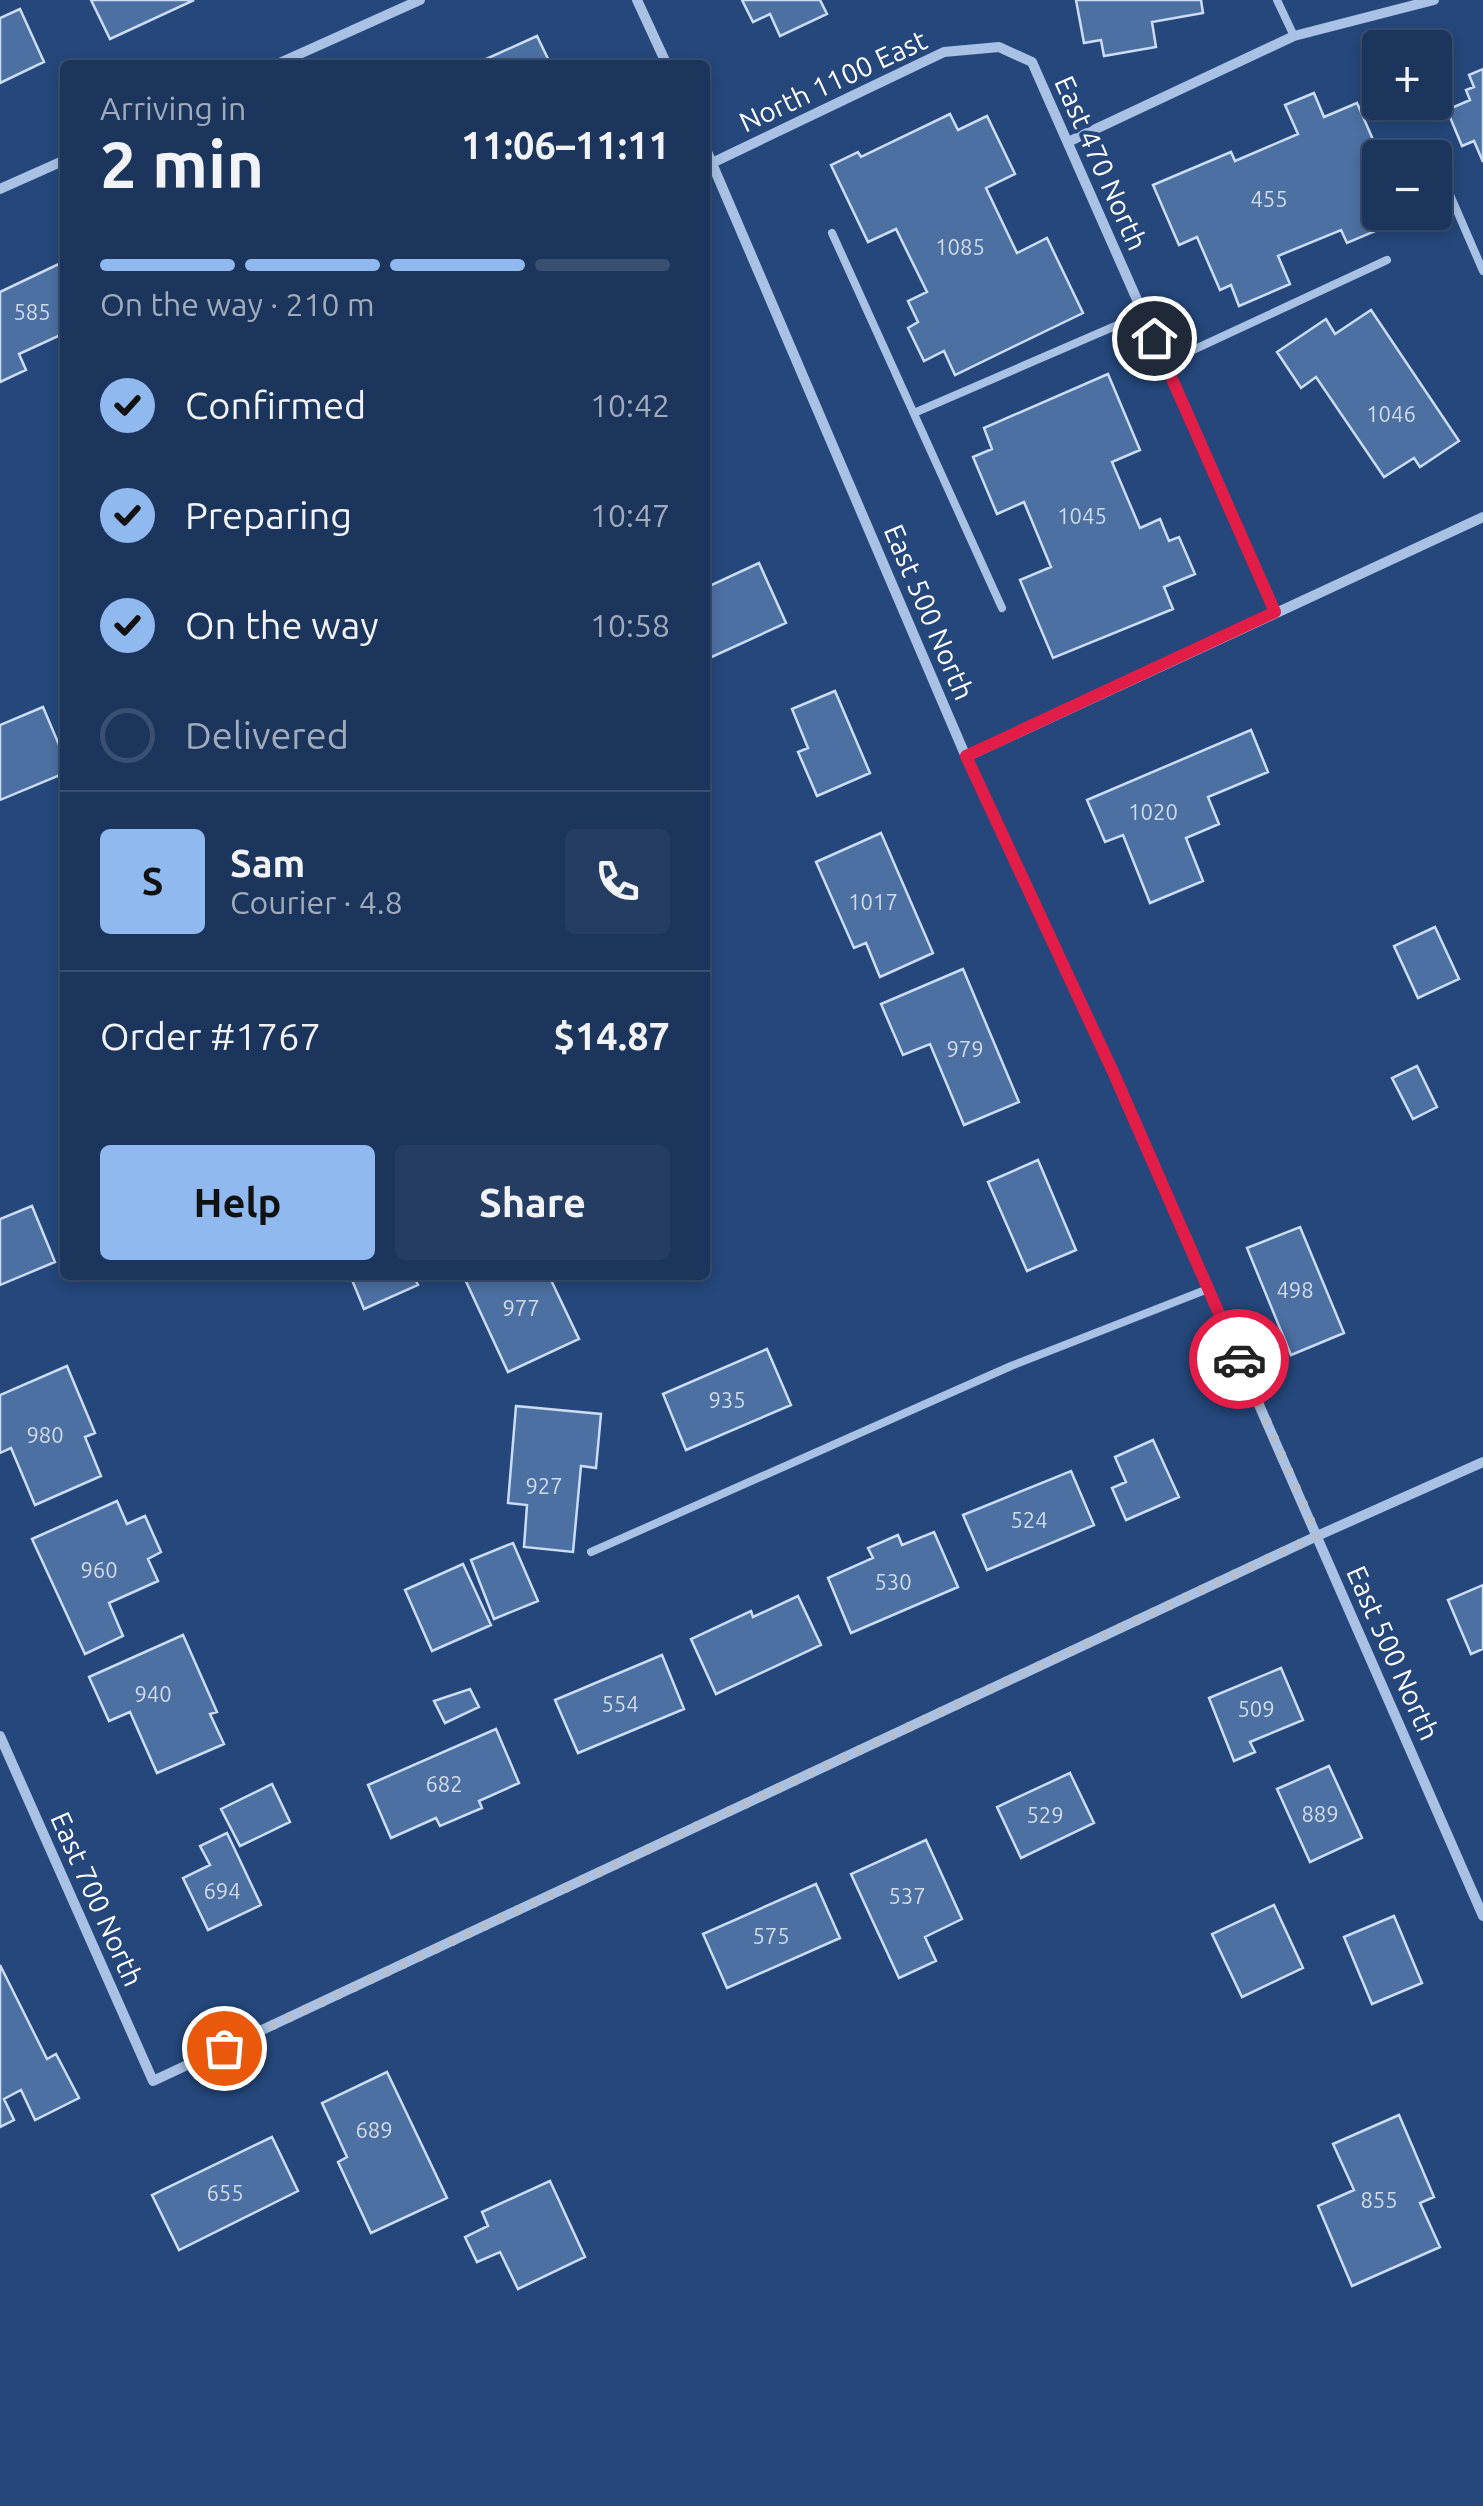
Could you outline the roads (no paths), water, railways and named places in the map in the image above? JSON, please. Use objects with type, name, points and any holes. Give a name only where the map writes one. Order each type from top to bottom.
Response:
[{"type":"street","points":[[286,60],[420,0]]},
{"type":"street","points":[[638,0],[665,60]]},
{"type":"street","points":[[1068,142],[1294,36],[1434,0]]},
{"type":"street","name":"North 1100 East","points":[[712,162],[944,52],[999,47],[1032,62]]},
{"type":"street","name":"East 470 North","points":[[1032,62],[1275,612]]},
{"type":"street","name":"East 500 North","points":[[710,158],[966,756],[1106,1056],[1483,1916]]},
{"type":"street","points":[[0,189],[60,162]]},
{"type":"street","points":[[966,756],[1483,517]]},
{"type":"street","points":[[1317,1536],[1483,1462]]},
{"type":"street","name":"East 700 North","points":[[0,1736],[154,2081],[1317,1536]]},
{"type":"lane","points":[[1277,0],[1294,36]]},
{"type":"lane","points":[[1452,200],[1483,271]]},
{"type":"lane","points":[[832,233],[1002,608]]},
{"type":"lane","points":[[1165,363],[1388,260]]},
{"type":"lane","points":[[914,412],[1144,314]]},
{"type":"lane","points":[[591,1552],[959,1389],[1208,1289]]}]
